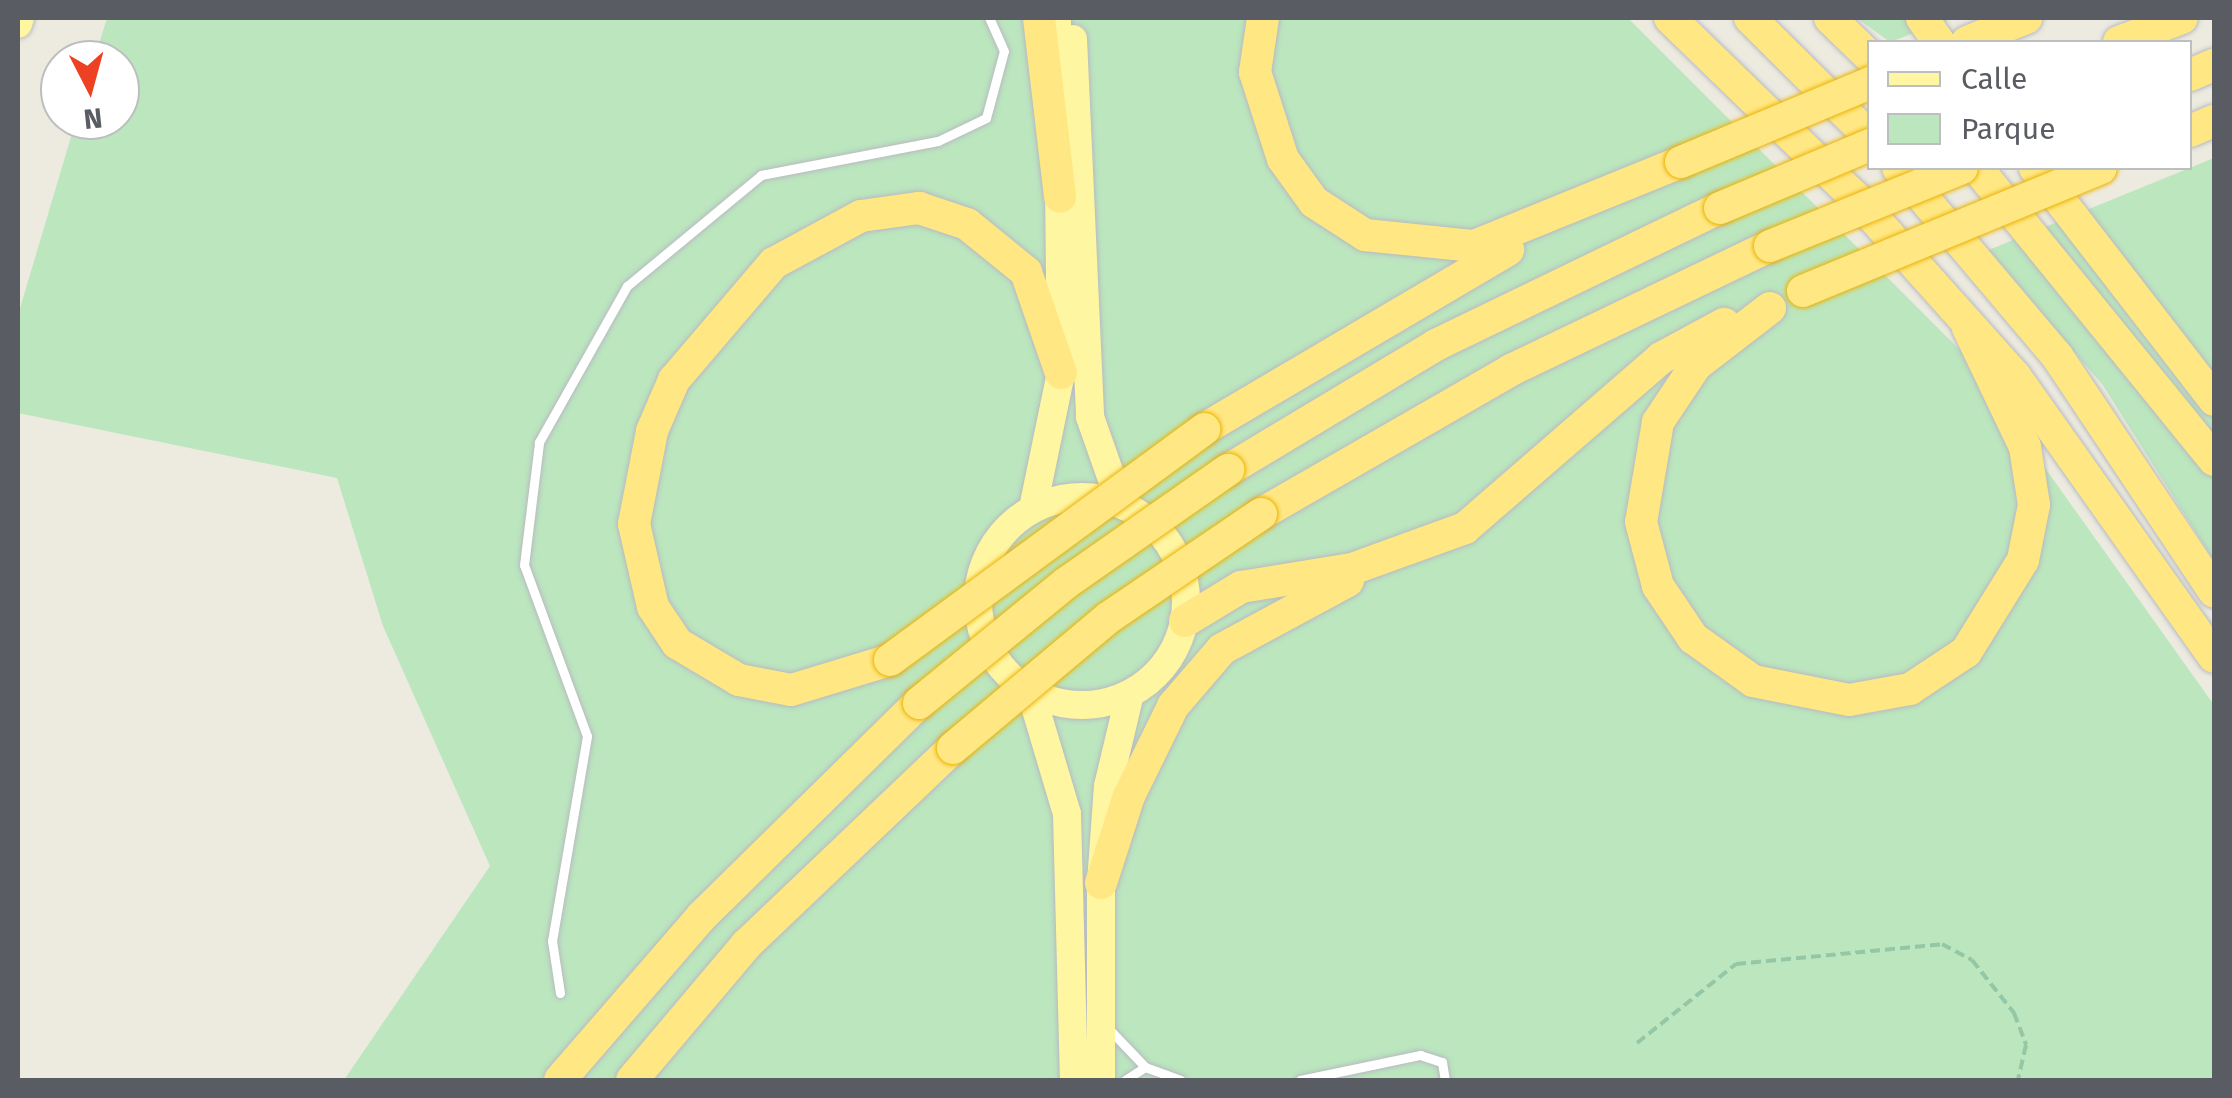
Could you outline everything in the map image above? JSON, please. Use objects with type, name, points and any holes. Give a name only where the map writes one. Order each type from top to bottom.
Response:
[{"type":"highway","points":[[1039,18],[1060,196]]},
{"type":"highway","points":[[1263,18],[1255,72],[1282,160],[1314,202],[1365,235],[1474,246],[1867,85]]},
{"type":"highway","points":[[1670,18],[1854,196],[1968,328],[2015,376],[2214,657]]},
{"type":"highway","points":[[1750,18],[1867,134]]},
{"type":"highway","points":[[1830,18],[1867,53]]},
{"type":"highway","points":[[1922,18],[1938,40]]},
{"type":"highway","points":[[1972,40],[2026,18]]},
{"type":"highway","points":[[2124,40],[2182,18]]},
{"type":"highway","points":[[560,1080],[820,791],[919,702],[1066,582],[1228,470],[1436,345],[1720,208],[1867,147]]},
{"type":"highway","points":[[1061,373],[1026,272],[984,234],[919,208],[861,216],[774,264],[716,321],[674,380],[652,430],[634,524],[653,608],[678,643],[738,680],[790,690],[890,660],[1204,430],[1478,266],[1682,162]]},
{"type":"highway","points":[[1900,170],[2057,356],[2214,591]]},
{"type":"highway","points":[[632,1080],[746,945],[952,748],[1108,618],[1260,514],[1511,370],[1770,246],[1957,170]]},
{"type":"highway","points":[[1979,170],[2214,460]]},
{"type":"highway","points":[[2037,170],[2214,400]]},
{"type":"highway","points":[[1101,883],[1148,750],[1222,649],[1287,607],[1432,546],[1498,505],[1661,358],[1803,291],[2096,170]]},
{"type":"highway","points":[[1770,308],[1696,365],[1658,422],[1641,522],[1658,586],[1693,638],[1753,681],[1849,700],[1910,690],[1966,652],[2023,560],[2034,506],[2025,447],[1968,328]]},
{"type":"highway","points":[[1185,621],[1241,587],[1432,546]]},
{"type":"main road","points":[[1057,18],[1061,373],[1033,508],[986,556],[978,604],[986,642],[1031,693],[1068,814],[1074,1080]]},
{"type":"main road","points":[[1031,693],[1070,705],[1130,694],[1166,664],[1185,621],[1172,548],[1120,502],[1098,450],[1085,369],[1072,18]]},
{"type":"main road","points":[[1033,508],[1120,502]]},
{"type":"main road","points":[[1101,1080],[1101,883],[1108,786],[1130,694]]},
{"type":"lane","points":[[560,993],[552,941],[587,736],[524,565],[539,442],[627,286],[761,175],[938,141],[986,118],[1004,51],[990,18]]},
{"type":"lane","points":[[1100,1020],[1145,1068],[1181,1080]]},
{"type":"lane","points":[[1300,1080],[1347,1076],[1434,1056],[1445,1080]]},
{"type":"lane","points":[[1125,1080],[1145,1068]]},
{"type":"lane","points":[[1145,1068],[1147,1080]]},
{"type":"path","points":[[1637,1044],[1736,964],[1942,944],[1972,960],[2014,1013],[2026,1045],[2018,1080]]},
{"type":"green space","points":[[107,18],[1628,18],[1963,353],[2214,705],[2214,1080],[344,1080],[490,866],[383,626],[337,478],[18,413],[18,315],[70,140],[140,140],[140,40],[100,40]]},
{"type":"green space","points":[[1857,18],[1954,18],[1895,40],[1887,40]]},
{"type":"green space","points":[[2214,158],[2214,561],[2102,384],[1986,251]]}]
